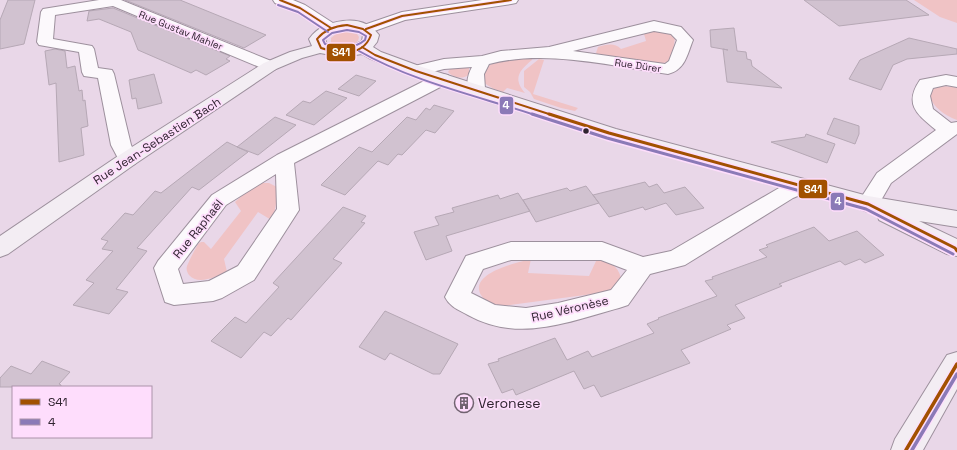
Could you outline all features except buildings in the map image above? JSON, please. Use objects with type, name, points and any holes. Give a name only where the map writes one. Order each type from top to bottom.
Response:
[{"type":"street","points":[[280,0],[300,8],[331,28]]},
{"type":"street","points":[[366,30],[402,16],[511,0]]},
{"type":"street","name":"Rue Gustav Mahler","points":[[128,158],[121,145],[106,74],[90,72],[86,49],[45,42],[48,12],[114,2],[270,66]]},
{"type":"street","points":[[346,25],[361,27],[366,30],[369,32],[371,38],[362,48],[354,51],[340,53],[327,51],[321,48],[317,40],[320,35],[331,28],[346,25]]},
{"type":"street","name":"Rue Dürer","points":[[416,70],[444,64],[483,61],[501,56],[549,52],[654,26],[676,30],[686,40],[676,64],[668,69],[549,52]]},
{"type":"street","name":"Rue Jean-Sebastien Bach","points":[[0,248],[128,158],[270,66],[296,55],[321,48]]},
{"type":"street","points":[[362,48],[375,55],[442,79],[609,133],[868,204],[957,219]]},
{"type":"street","points":[[476,89],[476,74],[483,61]]},
{"type":"street","name":"Rue Raphaël","points":[[284,160],[288,210],[246,273],[213,291],[174,295],[166,268],[219,200],[284,160],[442,79]]},
{"type":"street","points":[[868,204],[884,178],[952,129],[924,111],[921,96],[926,84],[946,80],[957,82]]},
{"type":"street","points":[[643,266],[677,259],[786,193],[802,186]]},
{"type":"street","points":[[868,204],[956,243]]},
{"type":"street","name":"Rue Véronèse","points":[[511,251],[602,251],[643,266],[619,298],[558,314],[526,319],[491,315],[457,297],[474,263],[511,251]]},
{"type":"street","points":[[906,450],[957,364]]},
{"type":"shaded area","points":[[914,0],[957,0],[957,23],[940,17]]},
{"type":"shaded area","points":[[650,30],[666,31],[675,38],[672,58],[668,62],[658,64],[598,55],[596,53],[598,47],[604,45],[616,45],[621,49],[646,41],[644,34]]},
{"type":"shaded area","points":[[345,32],[357,34],[359,37],[358,41],[352,45],[345,46],[338,46],[331,43],[331,38],[336,34]]},
{"type":"shaded area","points":[[531,57],[532,60],[521,71],[518,79],[521,88],[525,93],[507,88],[503,92],[483,82],[483,72],[491,64],[504,60]]},
{"type":"shaded area","points":[[539,59],[544,60],[533,94],[578,108],[575,111],[534,99],[530,92],[524,87],[524,71]]},
{"type":"shaded area","points":[[469,67],[469,74],[461,78],[448,72],[451,68]]},
{"type":"shaded area","points":[[940,86],[957,87],[957,120],[940,110],[933,103],[929,95],[931,90]]},
{"type":"shaded area","points":[[260,183],[269,183],[277,187],[278,192],[273,221],[258,212],[224,259],[227,272],[208,279],[197,280],[193,278],[188,274],[187,267],[198,244],[204,242],[211,249],[241,211],[235,202],[247,191]]},
{"type":"shaded area","points":[[531,259],[528,273],[589,276],[597,259],[612,264],[618,270],[621,278],[615,291],[503,306],[490,303],[483,298],[479,287],[488,275],[506,266]]},
{"type":"transit line","name":"S41","points":[[280,0],[300,8],[331,28]]},
{"type":"transit line","name":"S41","points":[[366,29],[402,16],[511,0]]},
{"type":"transit line","name":"4","points":[[278,5],[298,12],[328,32]]},
{"type":"transit line","name":"S41","points":[[347,25],[357,26],[369,32],[371,35],[364,47],[350,52],[335,52],[321,48],[317,39],[326,30],[347,25]]},
{"type":"transit line","name":"4","points":[[347,30],[359,32],[366,36],[365,40],[352,47],[341,47],[325,44],[323,40],[332,33],[347,30]]},
{"type":"transit line","name":"S41","points":[[362,47],[375,55],[416,71],[609,133],[868,204],[955,248],[957,251]]},
{"type":"transit line","name":"4","points":[[359,51],[373,59],[414,76],[607,138],[866,209],[953,254]]},
{"type":"transit line","name":"S41","points":[[906,450],[957,364]]},
{"type":"transit line","name":"4","points":[[912,450],[957,374]]},
{"type":"place","name":"Veronese","points":[[464,403]]}]
